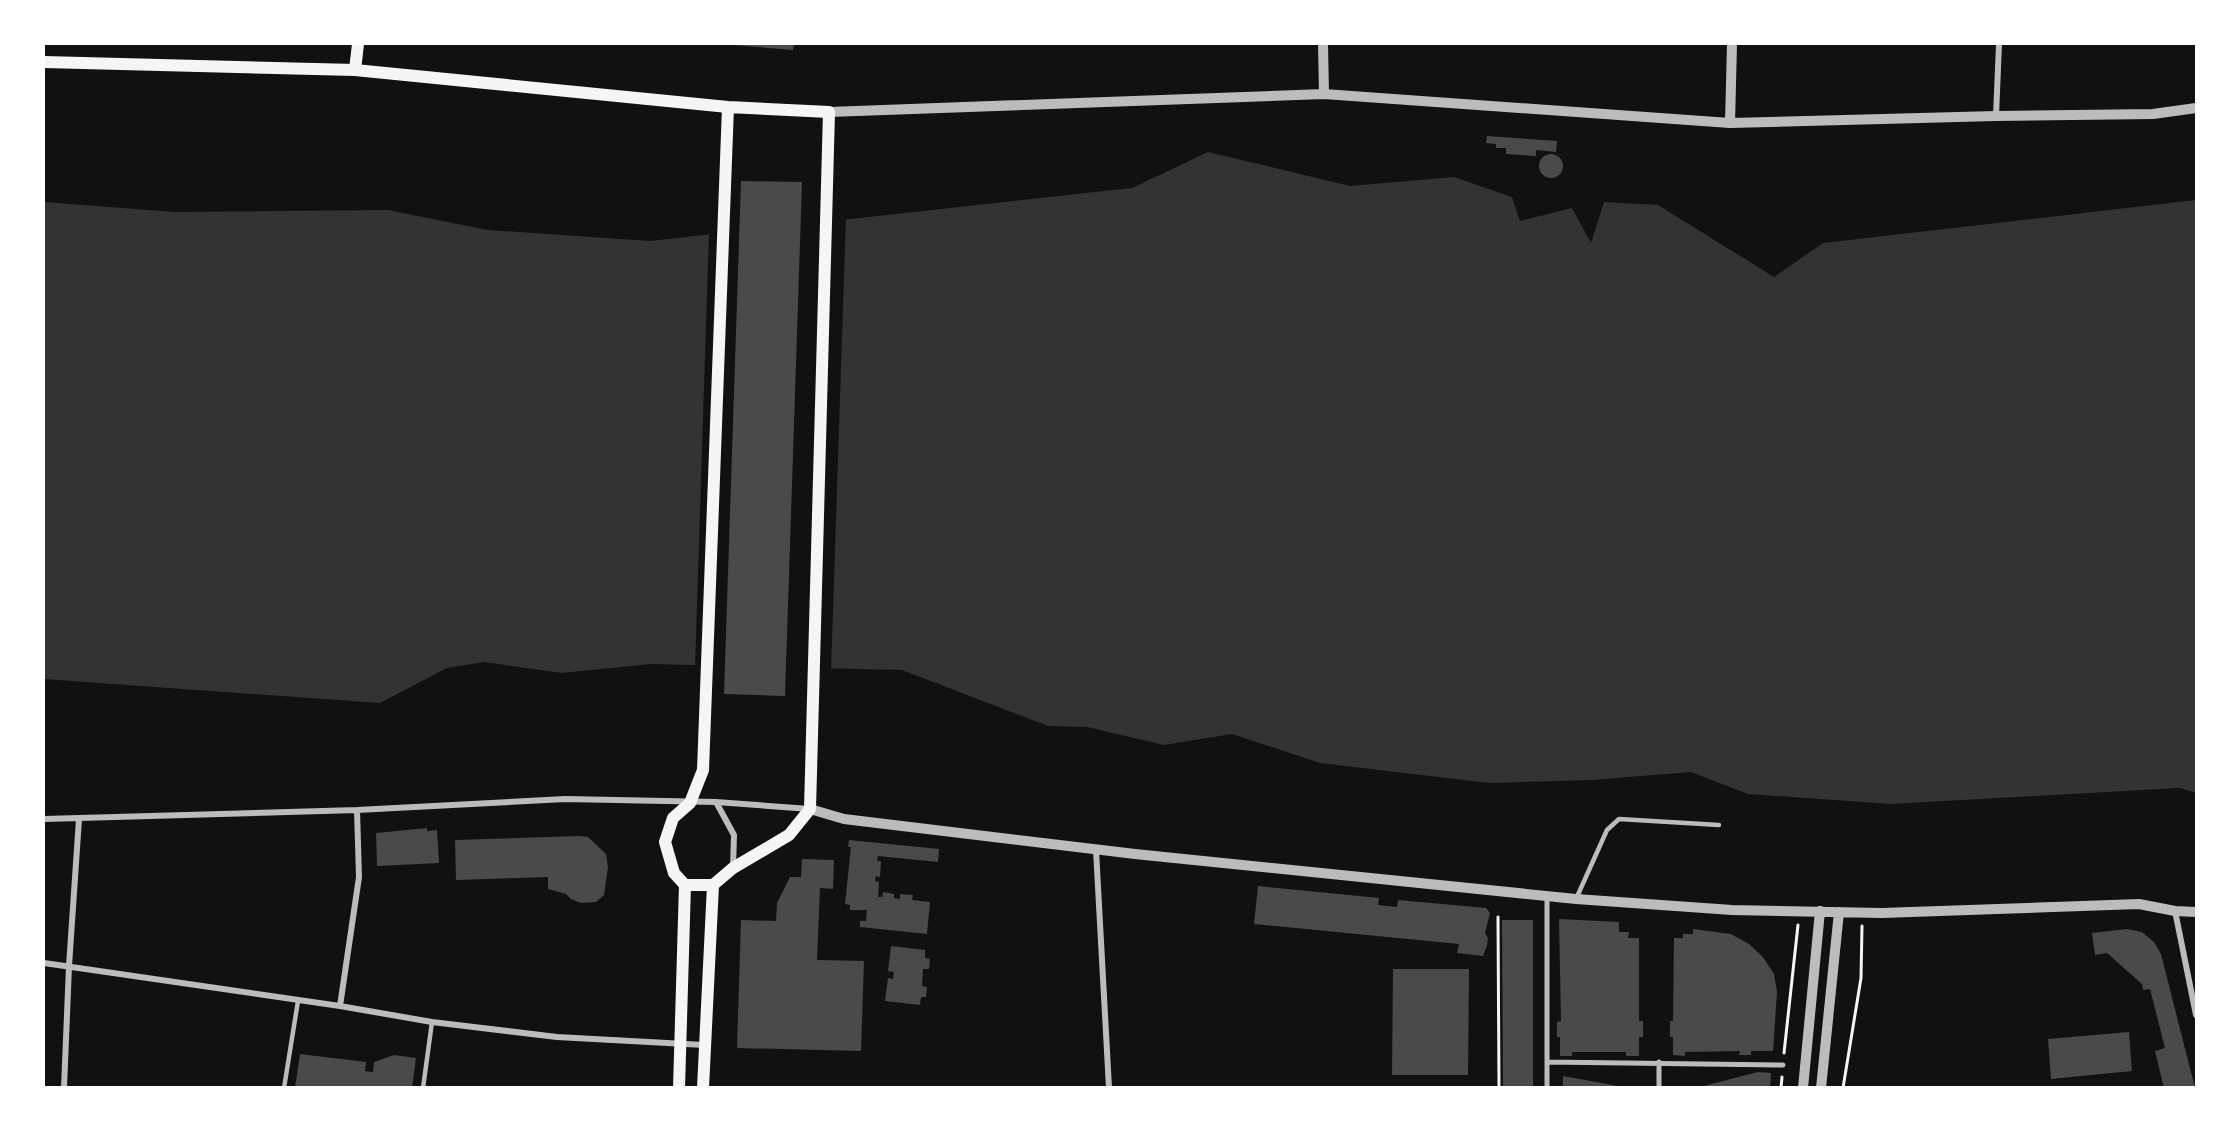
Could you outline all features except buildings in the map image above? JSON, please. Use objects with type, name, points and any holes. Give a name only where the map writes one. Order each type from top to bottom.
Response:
[{"type":"main road","points":[[355,70],[358,44]]},
{"type":"main road","points":[[44,62],[355,70],[728,107],[829,112],[810,809],[789,835],[733,868],[713,885],[685,885]]},
{"type":"main road","points":[[679,1088],[685,885],[674,873],[665,842],[673,819],[690,803],[703,770],[728,107]]},
{"type":"main road","points":[[703,1088],[713,885]]},
{"type":"street","points":[[1323,44],[1324,94]]},
{"type":"street","points":[[1730,123],[1731,44]]},
{"type":"street","points":[[1996,116],[1999,44]]},
{"type":"street","points":[[829,112],[1324,94],[1730,123],[2153,114],[2196,108]]},
{"type":"street","points":[[44,819],[357,810],[565,799],[716,802],[810,809],[844,819],[1096,850],[1576,899],[1732,910],[1820,912],[1882,913],[2139,904],[2175,911],[2196,912]]},
{"type":"street","points":[[716,802],[734,835],[733,868]]},
{"type":"street","points":[[340,1006],[359,877],[357,810]]},
{"type":"street","points":[[64,1088],[69,966],[79,819]]},
{"type":"street","points":[[1096,850],[1109,1088]]},
{"type":"street","points":[[1547,895],[1548,1088]]},
{"type":"street","points":[[2175,911],[2196,1015]]},
{"type":"street","points":[[1803,1088],[1820,912]]},
{"type":"street","points":[[1821,1088],[1839,912]]},
{"type":"street","points":[[44,963],[340,1006],[432,1022],[557,1037],[704,1045]]},
{"type":"street","points":[[1547,1062],[1783,1065]]},
{"type":"street","points":[[1659,1062],[1659,1088]]},
{"type":"lane","points":[[1576,899],[1607,830],[1619,819],[1719,825]]},
{"type":"lane","points":[[284,1088],[298,1001]]},
{"type":"lane","points":[[423,1088],[432,1022]]},
{"type":"path","points":[[1498,917],[1499,1088]]},
{"type":"path","points":[[1781,1088],[1798,921]]},
{"type":"path","points":[[1843,1088],[1861,978],[1862,923]]},
{"type":"shaded area","points":[[1208,152],[1350,186],[1454,177],[1512,197],[1520,221],[1572,208],[1591,243],[1604,202],[1658,205],[1774,277],[1823,243],[2196,200],[2196,793],[2179,788],[1891,804],[1748,794],[1691,772],[1592,780],[1489,783],[1320,763],[1232,734],[1164,745],[1087,727],[1048,726],[902,670],[650,664],[562,673],[484,662],[447,668],[380,703],[44,679],[44,202],[175,212],[388,210],[488,230],[650,241],[1132,188]]},
{"type":"pier","points":[[846,216],[831,671],[695,668],[709,231]]}]
